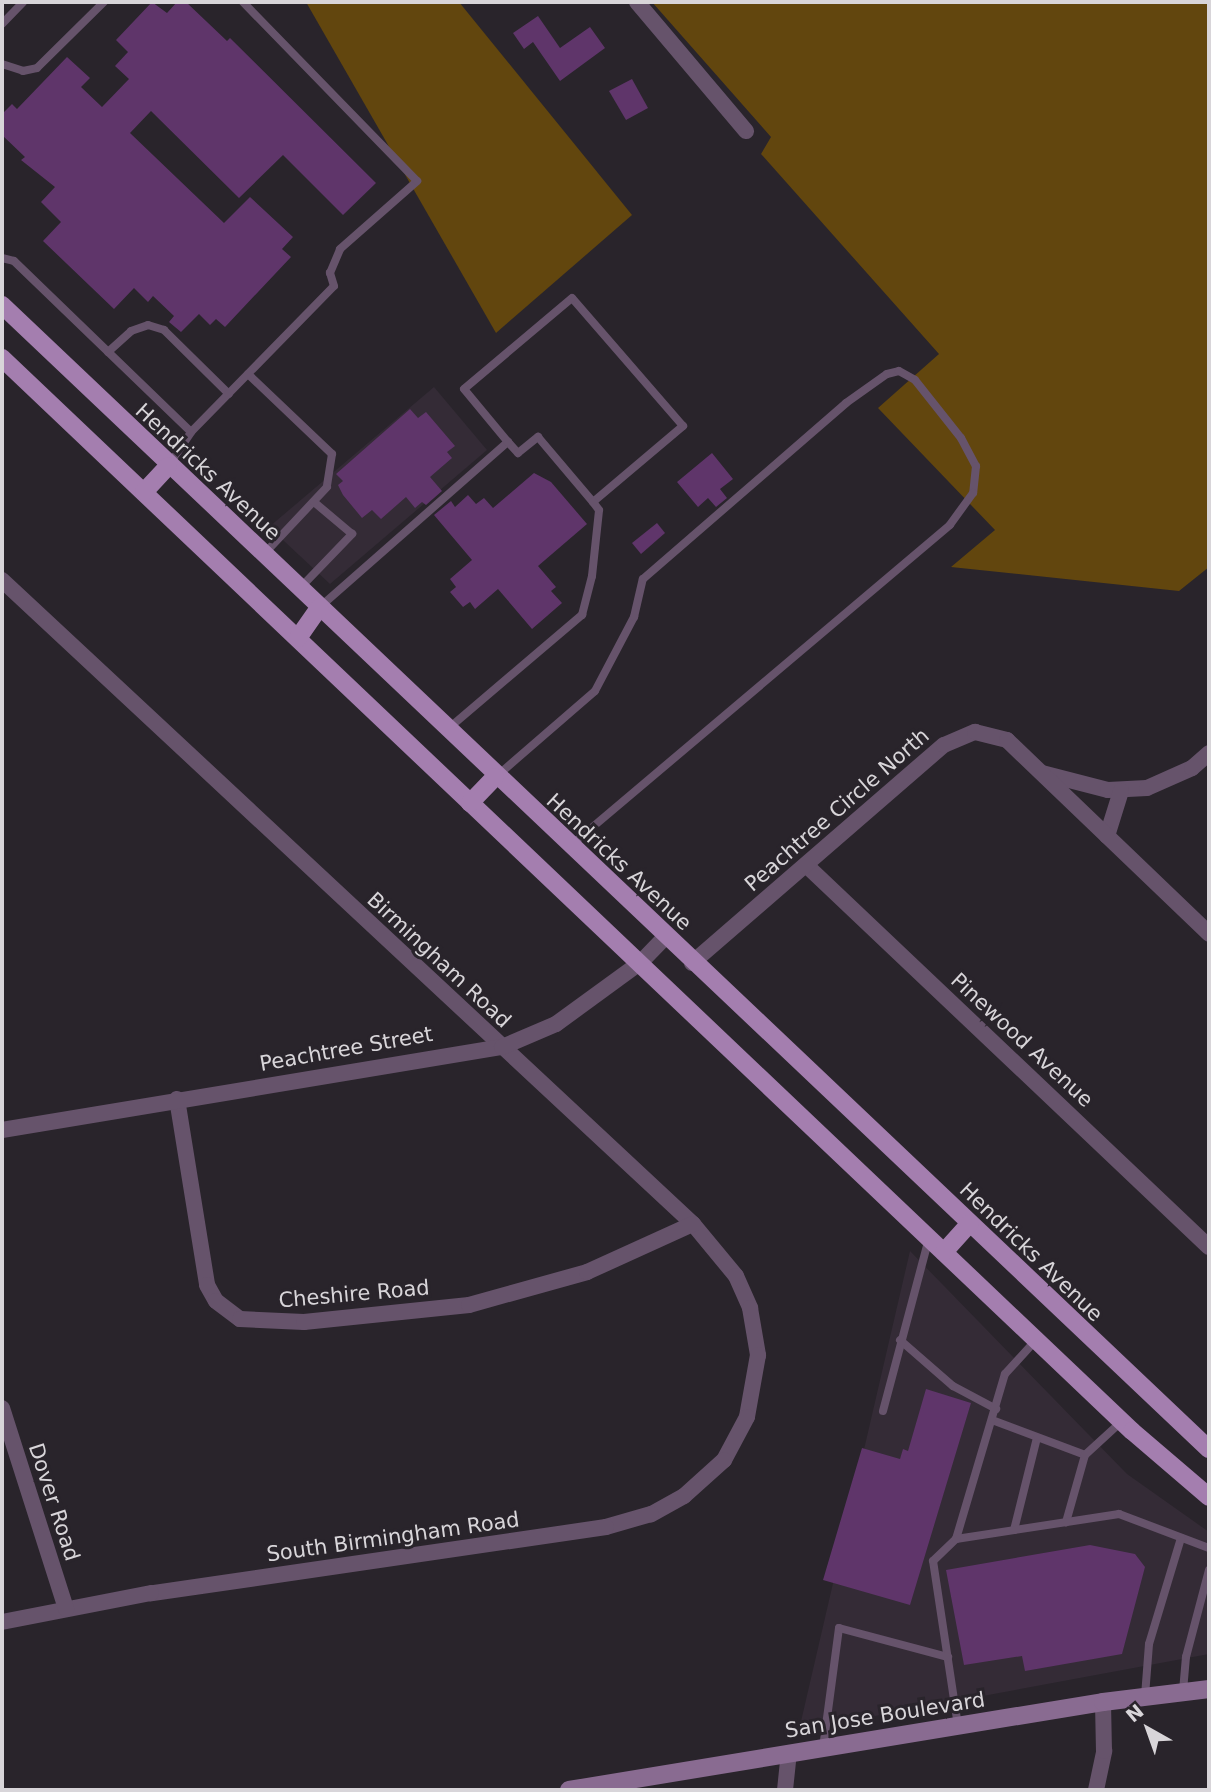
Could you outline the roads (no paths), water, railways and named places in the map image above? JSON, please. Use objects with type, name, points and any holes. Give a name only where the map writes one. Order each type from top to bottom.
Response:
[{"type":"main road","name":"Hendricks Avenue","points":[[2,305],[495,777],[1209,1449]]},
{"type":"main road","points":[[2,358],[1036,1340],[1122,1421],[1209,1497]]},
{"type":"main road","points":[[144,492],[168,466]]},
{"type":"main road","points":[[298,638],[319,608]]},
{"type":"main road","points":[[470,803],[495,777]]},
{"type":"main road","points":[[944,1252],[969,1224]]},
{"type":"street","points":[[637,2],[746,131]]},
{"type":"street","name":"Birmingham Road","points":[[2,580],[693,1224],[736,1276],[750,1308],[758,1355],[747,1417]]},
{"type":"street","name":"Peachtree Circle North","points":[[692,963],[961,735],[990,733],[1007,740],[1209,934]]},
{"type":"street","points":[[1040,772],[1122,791],[1170,780],[1209,753]]},
{"type":"street","points":[[1107,836],[1122,791]]},
{"type":"street","name":"Pinewood Avenue","points":[[806,864],[1209,1247]]},
{"type":"street","name":"Peachtree Street","points":[[2,1130],[502,1047],[556,1024],[640,962],[665,937]]},
{"type":"street","name":"Cheshire Road","points":[[177,1099],[207,1285],[216,1301],[240,1319],[303,1322],[469,1305],[587,1272],[693,1224]]},
{"type":"street","name":"Dover Road","points":[[2,1408],[65,1609]]},
{"type":"street","name":"South Birmingham Road","points":[[2,1622],[65,1609],[624,1522],[668,1506],[708,1476],[724,1460],[747,1417]]},
{"type":"street","name":"San Jose Boulevard","points":[[569,1790],[1104,1702],[1209,1689]]},
{"type":"street","points":[[1096,1790],[1104,1751],[1104,1702]]},
{"type":"street","points":[[785,1790],[789,1754]]},
{"type":"lane","points":[[2,24],[23,2]]},
{"type":"lane","points":[[2,64],[23,71],[37,68],[103,2]]},
{"type":"lane","points":[[168,466],[191,432],[334,286],[330,273],[340,249],[417,181],[243,2]]},
{"type":"lane","points":[[2,258],[14,261],[191,432]]},
{"type":"lane","points":[[447,729],[582,615],[592,576],[599,510],[538,437],[518,453],[464,389],[572,298],[683,426],[593,502]]},
{"type":"lane","points":[[108,352],[131,331],[148,325],[164,330],[229,394]]},
{"type":"lane","points":[[495,777],[595,691],[634,617],[643,579],[846,403],[887,374],[899,371],[915,380],[961,438],[976,466],[973,493],[950,525],[569,847]]},
{"type":"lane","points":[[248,374],[332,454],[327,487],[263,555]]},
{"type":"lane","points":[[319,608],[508,442]]},
{"type":"lane","points":[[299,589],[352,534],[314,502]]},
{"type":"lane","points":[[883,1410],[929,1238]]},
{"type":"lane","points":[[900,1340],[953,1386],[996,1409]]},
{"type":"lane","points":[[958,1726],[933,1561],[956,1539],[1005,1374],[1036,1340]]},
{"type":"lane","points":[[992,1420],[1085,1455]]},
{"type":"lane","points":[[1066,1522],[1085,1455],[1122,1421]]},
{"type":"lane","points":[[1014,1530],[1037,1438]]},
{"type":"lane","points":[[956,1539],[1119,1514],[1209,1548]]},
{"type":"lane","points":[[1145,1696],[1149,1644],[1181,1538]]},
{"type":"lane","points":[[1183,1691],[1186,1657],[1209,1570]]},
{"type":"lane","points":[[824,1748],[839,1628],[948,1657]]}]
